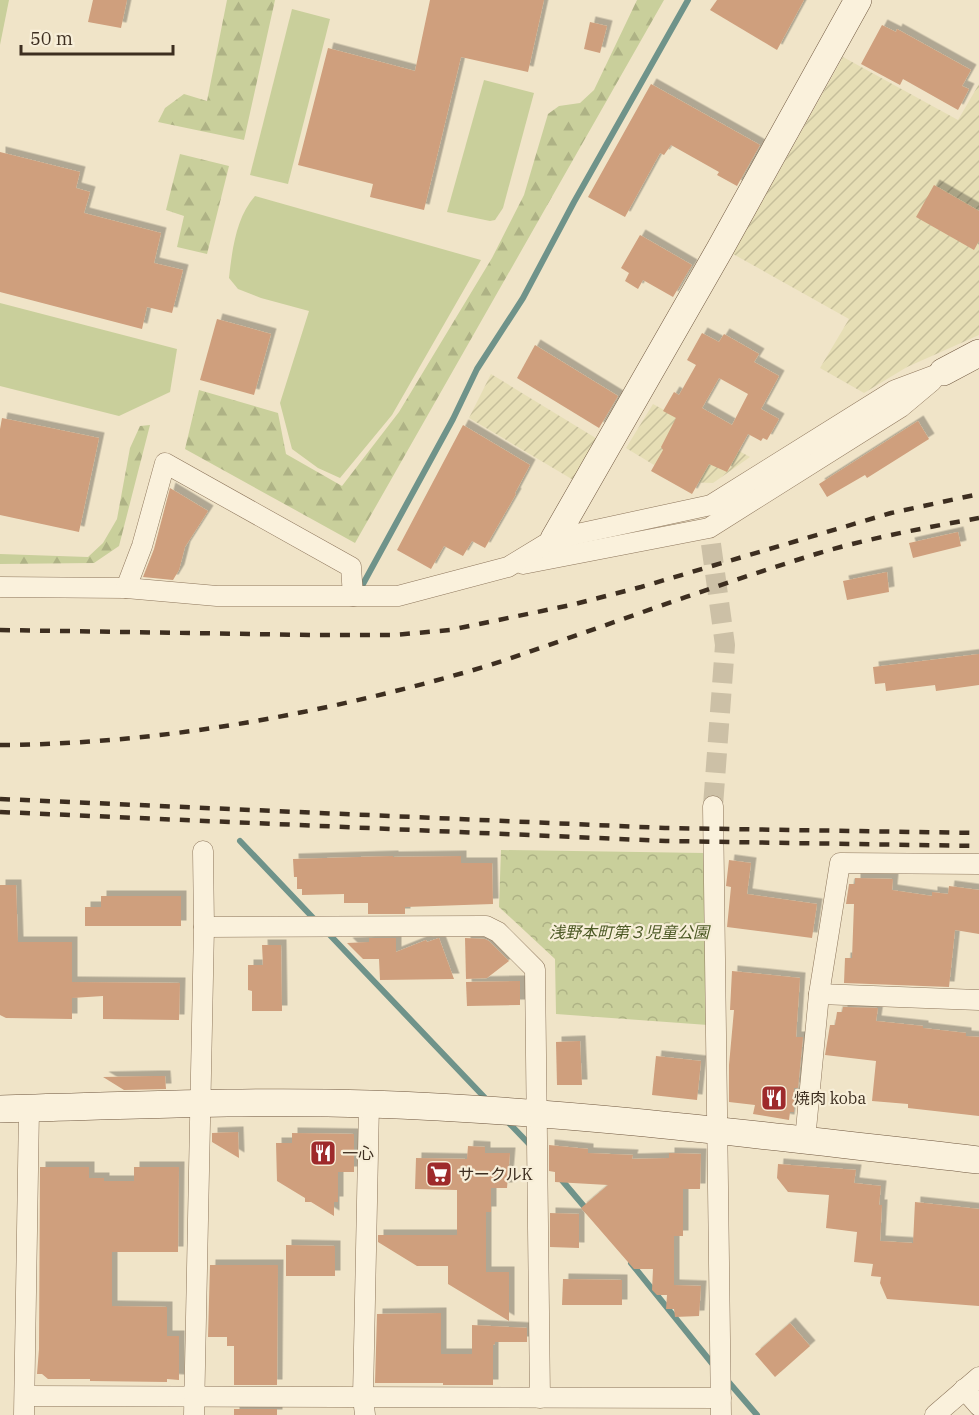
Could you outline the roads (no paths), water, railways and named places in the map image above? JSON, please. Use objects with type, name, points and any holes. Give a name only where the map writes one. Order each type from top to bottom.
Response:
[{"type":"street","points":[[554,539],[720,249],[858,0]]},
{"type":"street","points":[[508,567],[554,539],[711,504],[896,390],[944,372],[979,353]]},
{"type":"street","points":[[0,587],[126,588],[217,596],[398,596],[508,567],[710,536],[901,408],[944,372]]},
{"type":"street","points":[[126,588],[142,546],[165,463],[351,567],[353,596]]},
{"type":"street","points":[[29,1108],[24,1405],[364,1406],[540,1398],[721,1407],[713,806]]},
{"type":"street","points":[[194,1406],[204,927],[203,851]]},
{"type":"street","points":[[805,1140],[819,994],[840,862],[979,864]]},
{"type":"street","points":[[204,927],[486,926],[498,932],[535,969],[540,1398]]},
{"type":"street","points":[[819,994],[979,1000]]},
{"type":"street","points":[[0,1109],[201,1104],[369,1104],[537,1113],[719,1130],[979,1160]]},
{"type":"street","points":[[364,1406],[369,1104]]},
{"type":"street","points":[[935,1415],[972,1383],[979,1406]]},
{"type":"waterway","points":[[363,584],[453,419],[477,369],[523,298],[574,202],[688,0]]},
{"type":"waterway","points":[[240,841],[317,922]]},
{"type":"waterway","points":[[327,932],[487,1100]]},
{"type":"waterway","points":[[507,1121],[533,1148]]},
{"type":"waterway","points":[[560,1178],[588,1211]]},
{"type":"waterway","points":[[631,1263],[715,1367]]},
{"type":"waterway","points":[[726,1379],[757,1415]]},
{"type":"tunnel","points":[[711,544],[725,645],[713,806]]},
{"type":"railway","points":[[0,630],[313,635],[394,635],[450,630],[571,605],[641,587],[891,513],[979,494]]},
{"type":"railway","points":[[0,745],[60,743],[178,733],[354,701],[494,664],[836,548],[979,518]]},
{"type":"railway","points":[[0,799],[665,828],[979,833]]},
{"type":"railway","points":[[0,812],[666,841],[979,846]]},
{"type":"place","name":"焼肉 koba","points":[[774,1098]]},
{"type":"place","name":"一心","points":[[323,1153]]},
{"type":"place","name":"サークルK","points":[[439,1174]]},
{"type":"park label","name":"浅野本町第３児童公園","points":[[629,932]]}]
